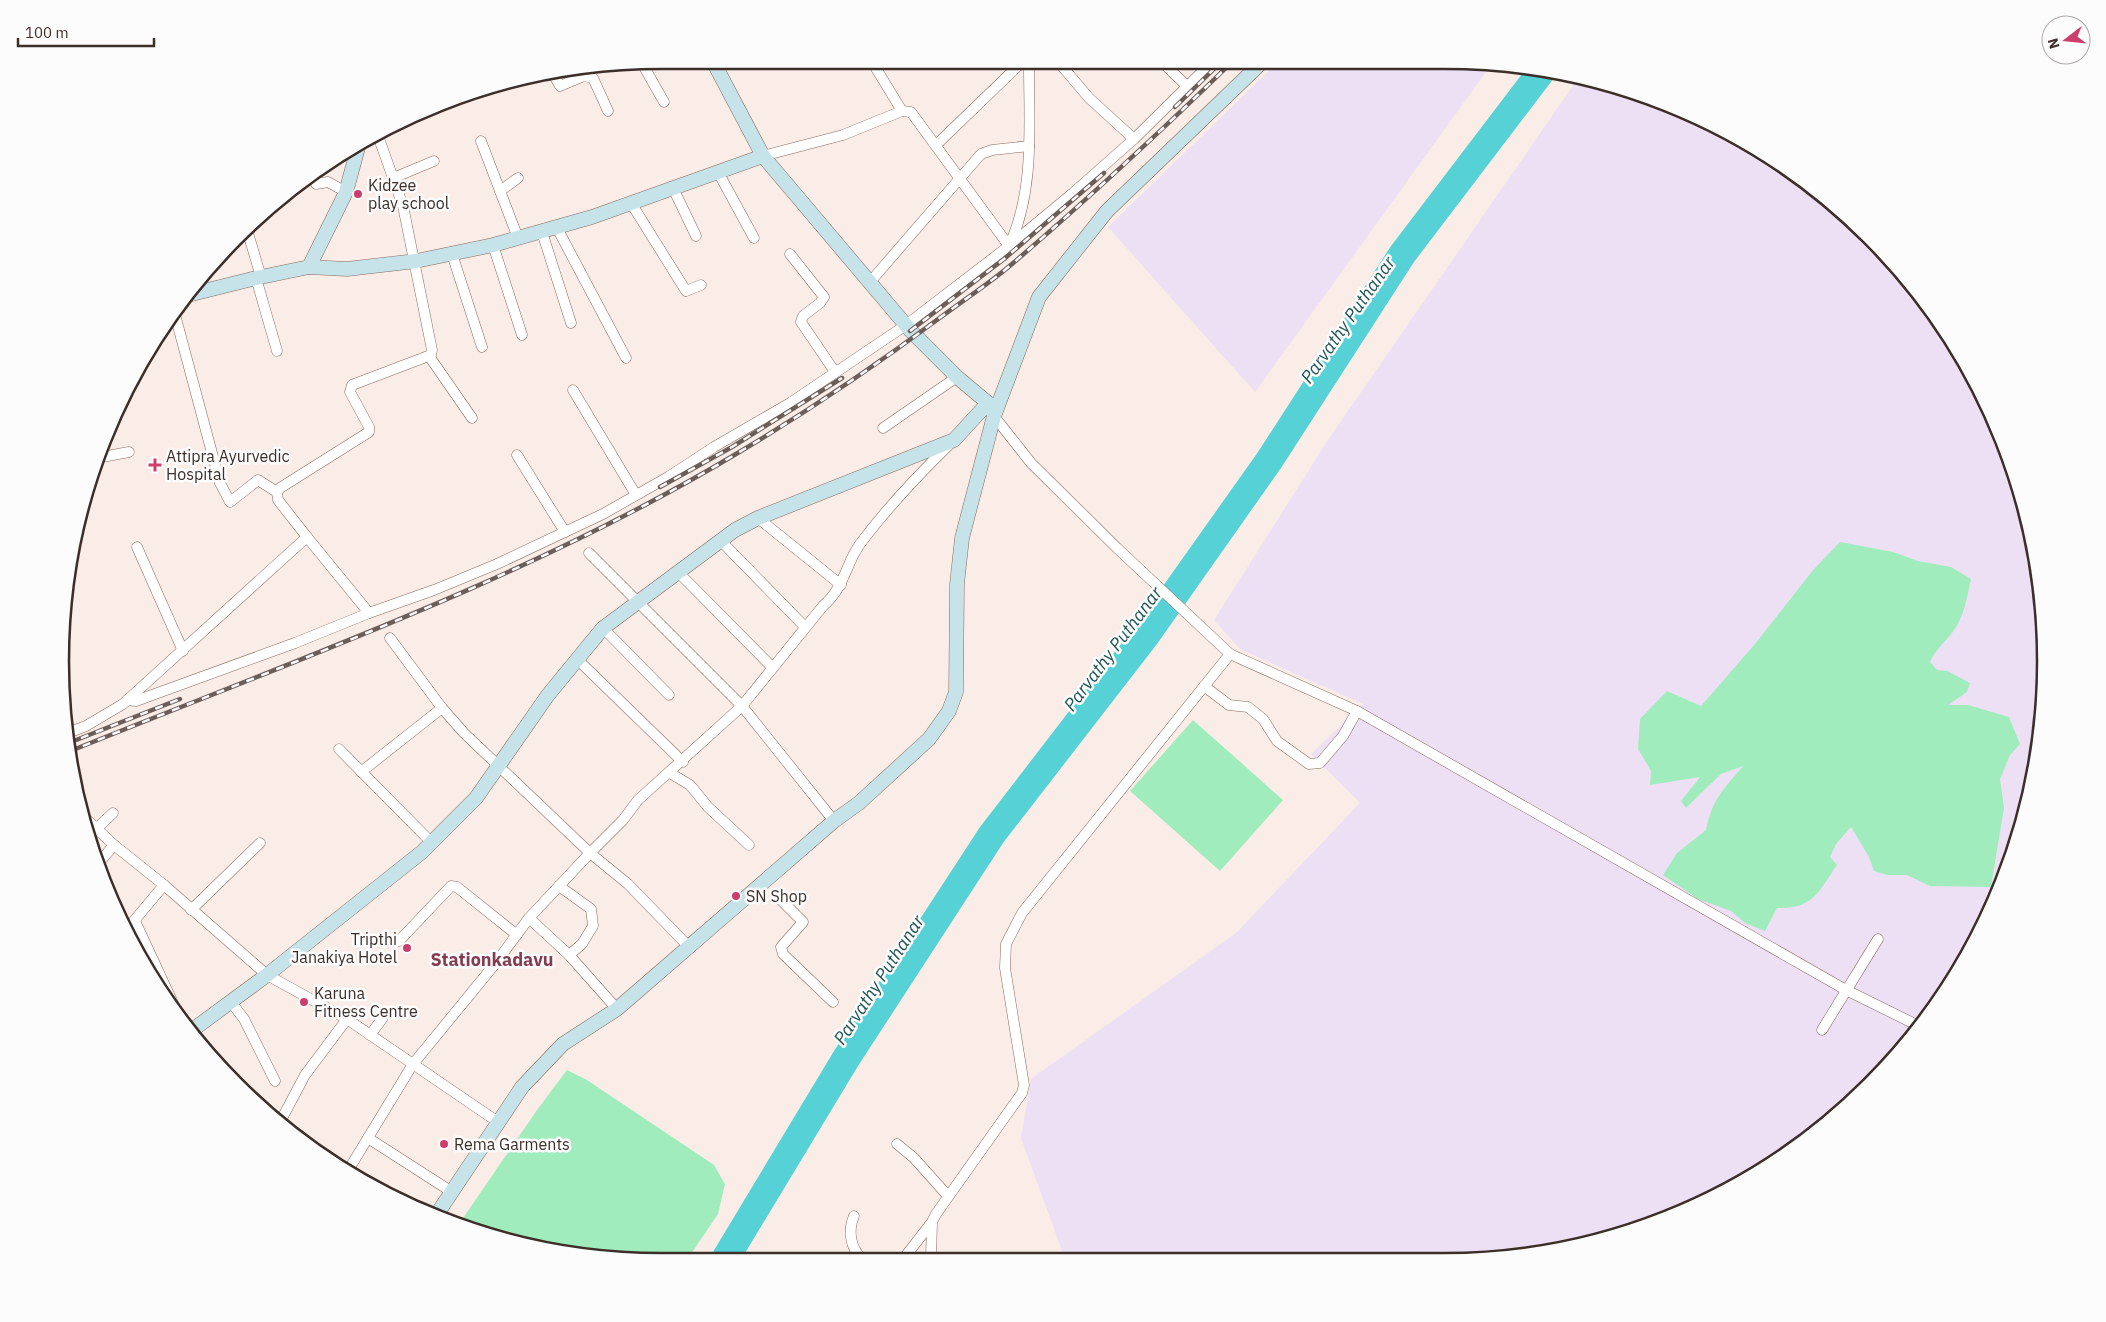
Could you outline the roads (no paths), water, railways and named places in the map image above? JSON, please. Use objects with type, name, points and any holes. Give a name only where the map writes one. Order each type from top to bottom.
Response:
[{"type":"main road","points":[[717,69],[762,156],[906,324],[991,410]]},
{"type":"main road","points":[[440,1210],[522,1087],[563,1044],[617,1009],[690,948],[735,906],[859,803],[929,739],[949,711],[956,692],[957,584],[962,538],[991,410],[1039,296],[1107,211],[1255,69]]},
{"type":"main road","points":[[309,268],[346,192],[356,153]]},
{"type":"main road","points":[[197,293],[259,277],[309,268],[347,269],[416,261],[493,245],[558,228],[762,156]]},
{"type":"main road","points":[[196,1028],[267,975],[432,843],[476,798],[548,696],[603,628],[638,604],[735,530],[758,518],[954,440],[991,410]]},
{"type":"street","points":[[645,69],[664,102]]},
{"type":"street","points":[[876,69],[902,111],[914,115],[1009,246]]},
{"type":"street","points":[[936,145],[1015,69]]},
{"type":"street","points":[[1009,246],[1015,233],[1023,204],[1028,173],[1030,69]]},
{"type":"street","points":[[1064,69],[1089,98],[1134,139]]},
{"type":"street","points":[[1169,69],[1188,87]]},
{"type":"street","points":[[127,700],[136,701],[434,590],[565,532],[636,495],[790,403],[906,324],[1009,246],[1134,139],[1205,69]]},
{"type":"street","points":[[556,78],[560,86],[584,76],[593,78],[608,111]]},
{"type":"street","points":[[762,156],[843,135],[902,111]]},
{"type":"street","points":[[369,613],[278,500],[277,492],[280,488],[369,432],[369,427],[350,392],[352,385],[429,356],[432,350],[416,261],[403,206],[380,140]]},
{"type":"street","points":[[481,141],[518,238]]},
{"type":"street","points":[[870,282],[959,178],[986,151],[1029,146]]},
{"type":"street","points":[[393,178],[434,161]]},
{"type":"street","points":[[718,172],[754,238]]},
{"type":"street","points":[[500,191],[518,178]]},
{"type":"street","points":[[316,184],[328,182],[346,192]]},
{"type":"street","points":[[673,188],[696,236]]},
{"type":"street","points":[[631,203],[686,291],[701,285]]},
{"type":"street","points":[[558,228],[626,358]]},
{"type":"street","points":[[542,232],[571,323]]},
{"type":"street","points":[[249,236],[277,351]]},
{"type":"street","points":[[493,245],[522,335]]},
{"type":"street","points":[[452,254],[482,346]]},
{"type":"street","points":[[790,254],[824,297],[820,303],[802,316],[802,322],[835,372]]},
{"type":"street","points":[[177,321],[220,483],[230,502],[258,480],[277,492]]},
{"type":"street","points":[[429,356],[472,418]]},
{"type":"street","points":[[883,428],[957,377]]},
{"type":"street","points":[[573,390],[636,495]]},
{"type":"street","points":[[991,410],[1031,463],[1117,548],[1230,654],[1357,711],[1846,990],[1913,1024]]},
{"type":"street","points":[[351,1165],[413,1064],[529,918],[590,852],[623,820],[638,800],[683,762],[742,706],[841,585],[858,547],[902,492],[954,440]]},
{"type":"street","points":[[106,456],[129,452]]},
{"type":"street","points":[[517,455],[565,532]]},
{"type":"street","points":[[758,518],[841,585]]},
{"type":"street","points":[[73,730],[97,720],[127,700],[307,537]]},
{"type":"street","points":[[721,541],[805,628]]},
{"type":"street","points":[[137,547],[183,651]]},
{"type":"street","points":[[589,553],[742,706],[834,822]]},
{"type":"street","points":[[679,573],[772,667]]},
{"type":"street","points":[[603,628],[669,695]]},
{"type":"street","points":[[390,638],[442,708],[498,767],[590,852],[628,884],[690,948]]},
{"type":"street","points":[[908,1253],[932,1222],[948,1196],[1022,1093],[1024,1085],[1005,968],[1006,944],[1022,913],[1230,654]]},
{"type":"street","points":[[577,659],[683,762]]},
{"type":"street","points":[[1204,686],[1229,705],[1248,708],[1263,719],[1277,741],[1309,764],[1320,763],[1343,736],[1357,711]]},
{"type":"street","points":[[360,772],[442,708]]},
{"type":"street","points":[[339,749],[432,843]]},
{"type":"street","points":[[670,773],[690,785],[708,807],[749,845]]},
{"type":"street","points":[[96,829],[113,813]]},
{"type":"street","points":[[92,825],[267,975],[347,1019],[498,1122]]},
{"type":"street","points":[[191,910],[260,843]]},
{"type":"street","points":[[103,858],[114,845]]},
{"type":"street","points":[[151,961],[132,925],[164,885]]},
{"type":"street","points":[[399,941],[452,886],[456,887],[517,935]]},
{"type":"street","points":[[559,886],[591,909],[594,926],[582,944],[569,955]]},
{"type":"street","points":[[776,895],[802,922],[781,947],[783,954],[833,1002]]},
{"type":"street","points":[[529,918],[569,955],[617,1009]]},
{"type":"street","points":[[1822,1030],[1878,939]]},
{"type":"street","points":[[231,1002],[244,1019],[275,1082]]},
{"type":"street","points":[[283,1116],[306,1075],[347,1019]]},
{"type":"street","points":[[370,1035],[382,1019]]},
{"type":"street","points":[[368,1138],[452,1192]]},
{"type":"street","points":[[897,1144],[914,1158],[948,1196]]},
{"type":"street","points":[[854,1216],[849,1226],[856,1253]]},
{"type":"street","points":[[930,1253],[932,1222]]},
{"type":"water","name":"Parvathy Puthanar","points":[[1522,74],[1553,79],[1414,262],[1281,468],[1157,644],[1003,843],[858,1066],[745,1253],[712,1253],[834,1051],[980,827],[1134,627],[1258,452],[1391,246]]},
{"type":"railway","points":[[1175,107],[1214,69]]},
{"type":"railway","points":[[76,749],[323,651],[492,579],[657,499],[736,454],[789,422],[866,371],[1004,271],[1122,166],[1225,69]]},
{"type":"railway","points":[[910,331],[1004,259],[1104,173]]},
{"type":"railway","points":[[660,487],[732,447],[842,378]]},
{"type":"railway","points":[[74,741],[180,699]]},
{"type":"place","name":"Kidzee play school","points":[[358,194]]},
{"type":"place","name":"Attipra Ayurvedic Hospital","points":[[155,465]]},
{"type":"place","name":"SN Shop","points":[[736,896]]},
{"type":"place","name":"Tripthi Janakiya Hotel","points":[[407,948]]},
{"type":"place","name":"Karuna Fitness Centre","points":[[304,1002]]},
{"type":"place","name":"Rema Garments","points":[[444,1144]]},
{"type":"district","name":"Stationkadavu","points":[[492,960]]}]
